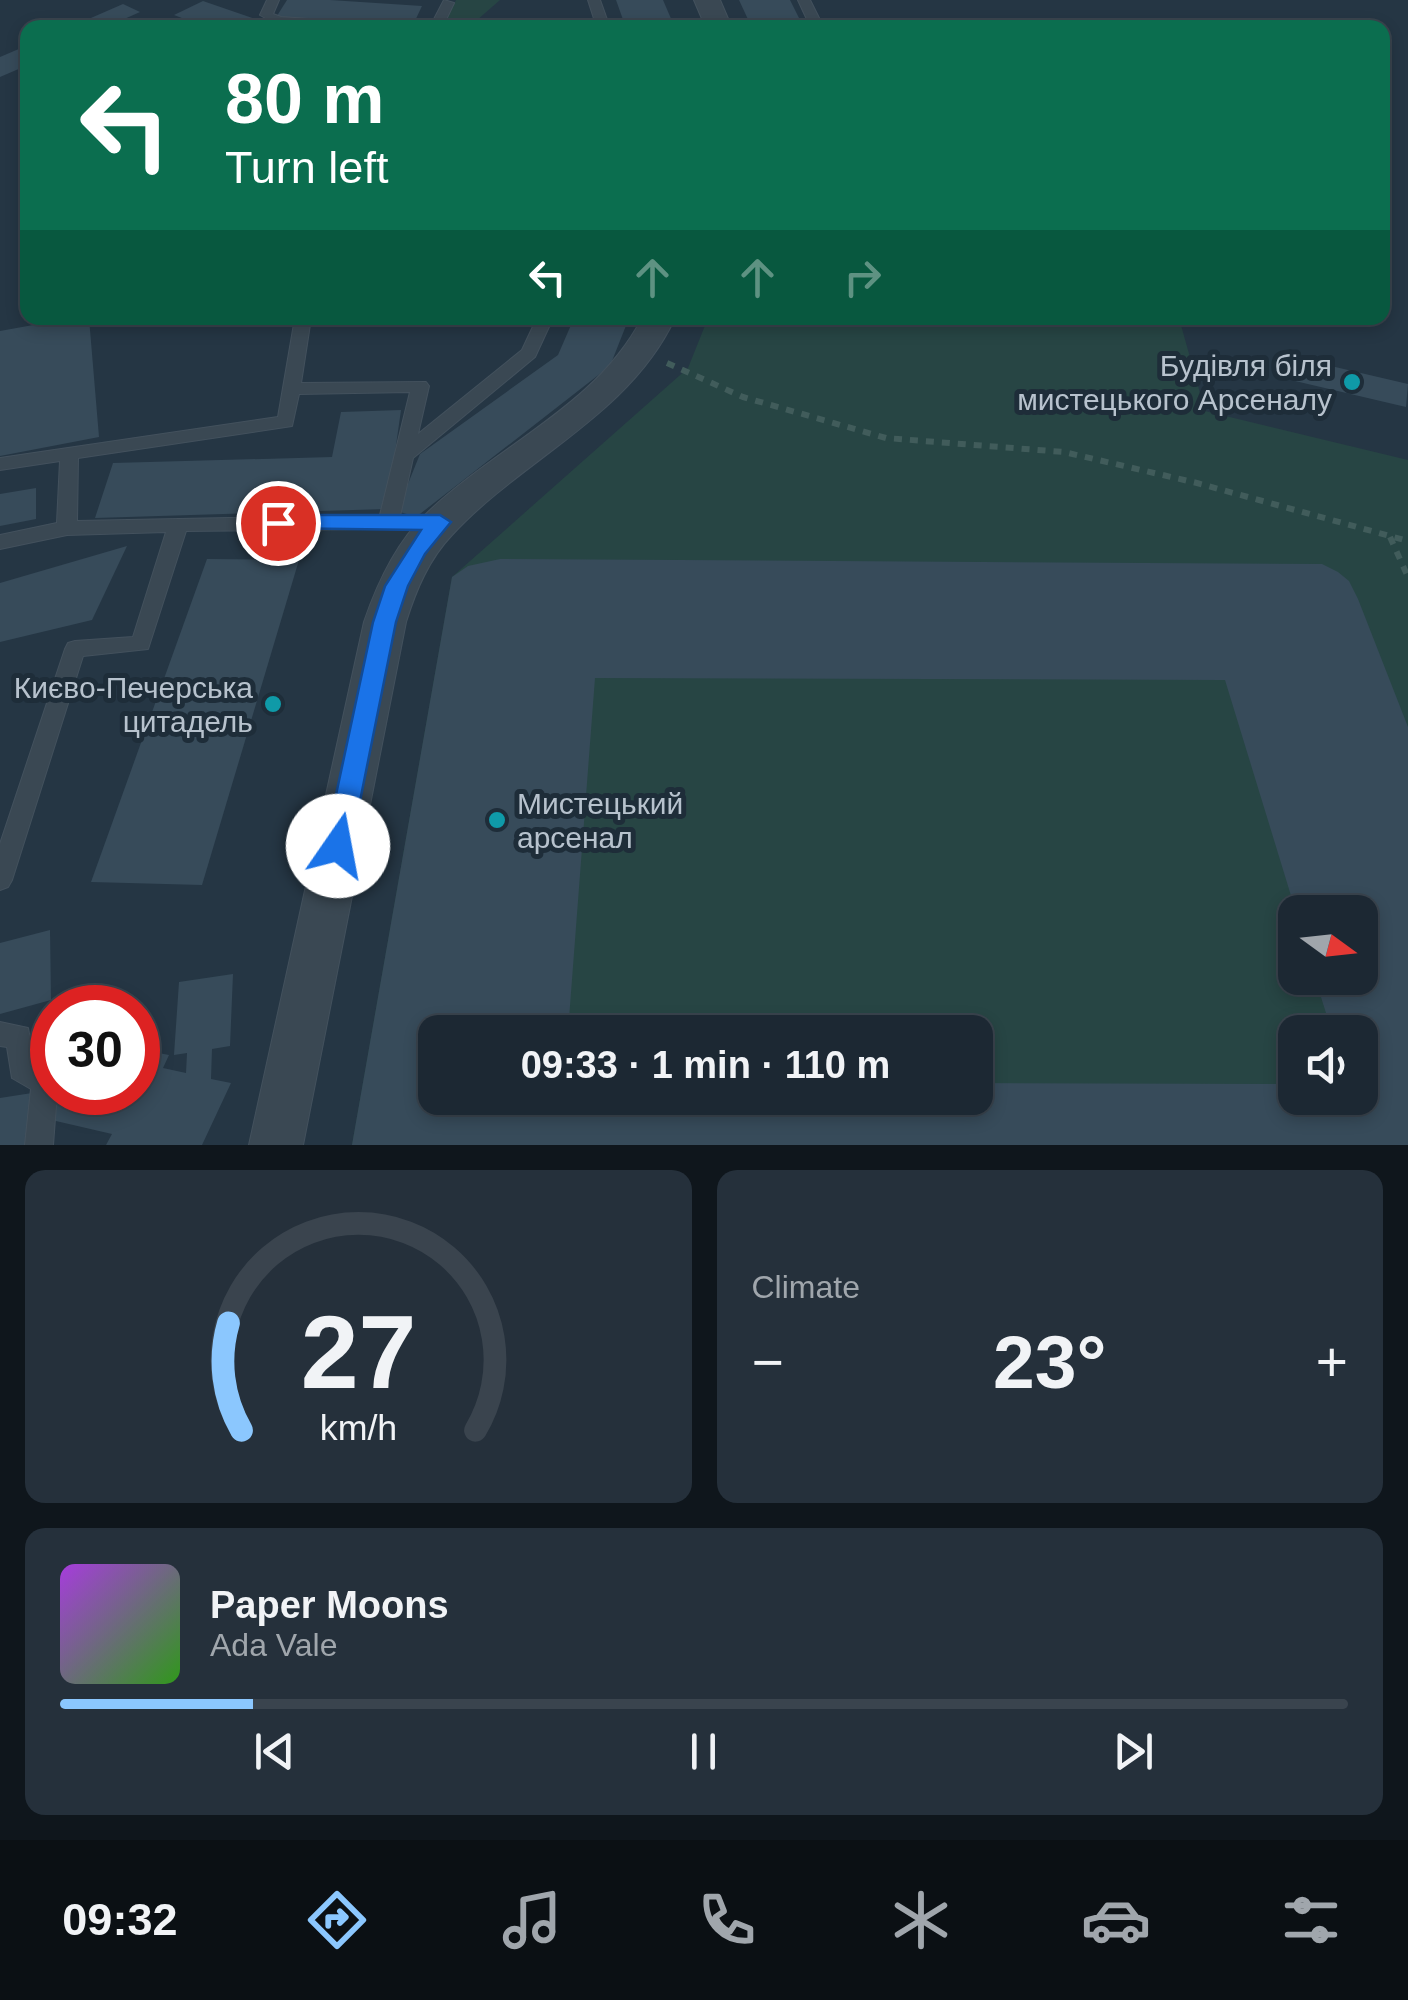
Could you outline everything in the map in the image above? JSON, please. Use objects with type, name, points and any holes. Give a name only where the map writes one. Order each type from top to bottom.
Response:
[{"type":"street","points":[[276,1145],[385,622],[396,586],[417,549],[440,522],[615,381],[644,347],[655,325]]},
{"type":"lane","points":[[273,0],[266,15],[276,20]]},
{"type":"lane","points":[[439,20],[448,3]]},
{"type":"lane","points":[[0,464],[286,422],[303,325]]},
{"type":"lane","points":[[404,455],[529,353],[542,325]]},
{"type":"lane","points":[[292,389],[420,386],[389,520]]},
{"type":"lane","points":[[66,528],[69,453]]},
{"type":"lane","points":[[0,542],[66,528],[440,522]]},
{"type":"lane","points":[[0,880],[75,650],[141,644],[178,528]]},
{"type":"lane","points":[[0,1034],[18,1036],[22,1070],[45,1083],[38,1145]]},
{"type":"path","points":[[657,359],[743,397],[886,438],[1064,452],[1408,540]]},
{"type":"path","points":[[1389,535],[1408,577]]},
{"type":"green space","points":[[456,0],[500,0],[477,20],[446,20]]},
{"type":"green space","points":[[705,325],[1181,325],[1205,411],[1408,460],[1408,1145],[352,1145],[452,577],[688,368]]},
{"type":"building","points":[[287,0],[422,6],[415,20],[275,19]]},
{"type":"building","points":[[616,0],[663,0],[672,20],[623,20]]},
{"type":"building","points":[[739,0],[790,0],[800,20],[748,20]]},
{"type":"building","points":[[203,1],[259,20],[187,20],[174,15]]},
{"type":"building","points":[[123,4],[140,12],[122,20],[86,20]]},
{"type":"building","points":[[20,48],[20,68],[0,77],[0,57]]},
{"type":"building","points":[[33,325],[90,325],[99,437],[0,456],[0,331]]},
{"type":"building","points":[[571,325],[626,325],[610,366],[416,517],[397,511],[420,454],[558,355]]},
{"type":"building","name":"Будівля біля мистецького Арсеналу","points":[[1301,359],[1408,384],[1406,407],[1295,381]]},
{"type":"building","points":[[401,410],[387,509],[95,518],[113,463],[332,457],[341,412]]},
{"type":"building","points":[[36,488],[36,519],[0,526],[0,494]]},
{"type":"building","points":[[127,546],[92,620],[0,642],[0,583]]},
{"type":"building","points":[[207,559],[299,560],[202,885],[91,882]]},
{"type":"building","name":"Мистецький арсенал","points":[[500,559],[1322,564],[1338,572],[1349,581],[1358,599],[1408,727],[1408,1145],[352,1145],[452,577],[468,566]],"holes":[[[595,678],[1225,680],[1291,895],[1378,895],[1378,995],[1320,995],[1327,1015],[1378,1015],[1378,1115],[1278,1115],[1278,1084],[993,1083],[993,1115],[418,1115],[418,1015],[569,1015]]]},
{"type":"building","points":[[50,930],[51,985],[30,985],[30,1006],[0,1014],[0,943]]},
{"type":"building","points":[[233,974],[230,1046],[212,1049],[211,1079],[231,1083],[202,1145],[106,1145],[112,1134],[43,1118],[160,1115],[160,1053],[169,1055],[163,1068],[186,1073],[187,1053],[174,1055],[179,982]]},
{"type":"building","points":[[30,1093],[25,1145],[0,1145],[0,1098]]},
{"type":"place","name":"Будівля біля мистецького Арсеналу","points":[[1352,382]]},
{"type":"place","name":"Києво-Печерська цитадель","points":[[273,704]]},
{"type":"place","name":"Мистецький арсенал","points":[[497,820]]},
{"type":"route","points":[[278,523],[440,522],[417,549],[396,586],[338,846]]}]
